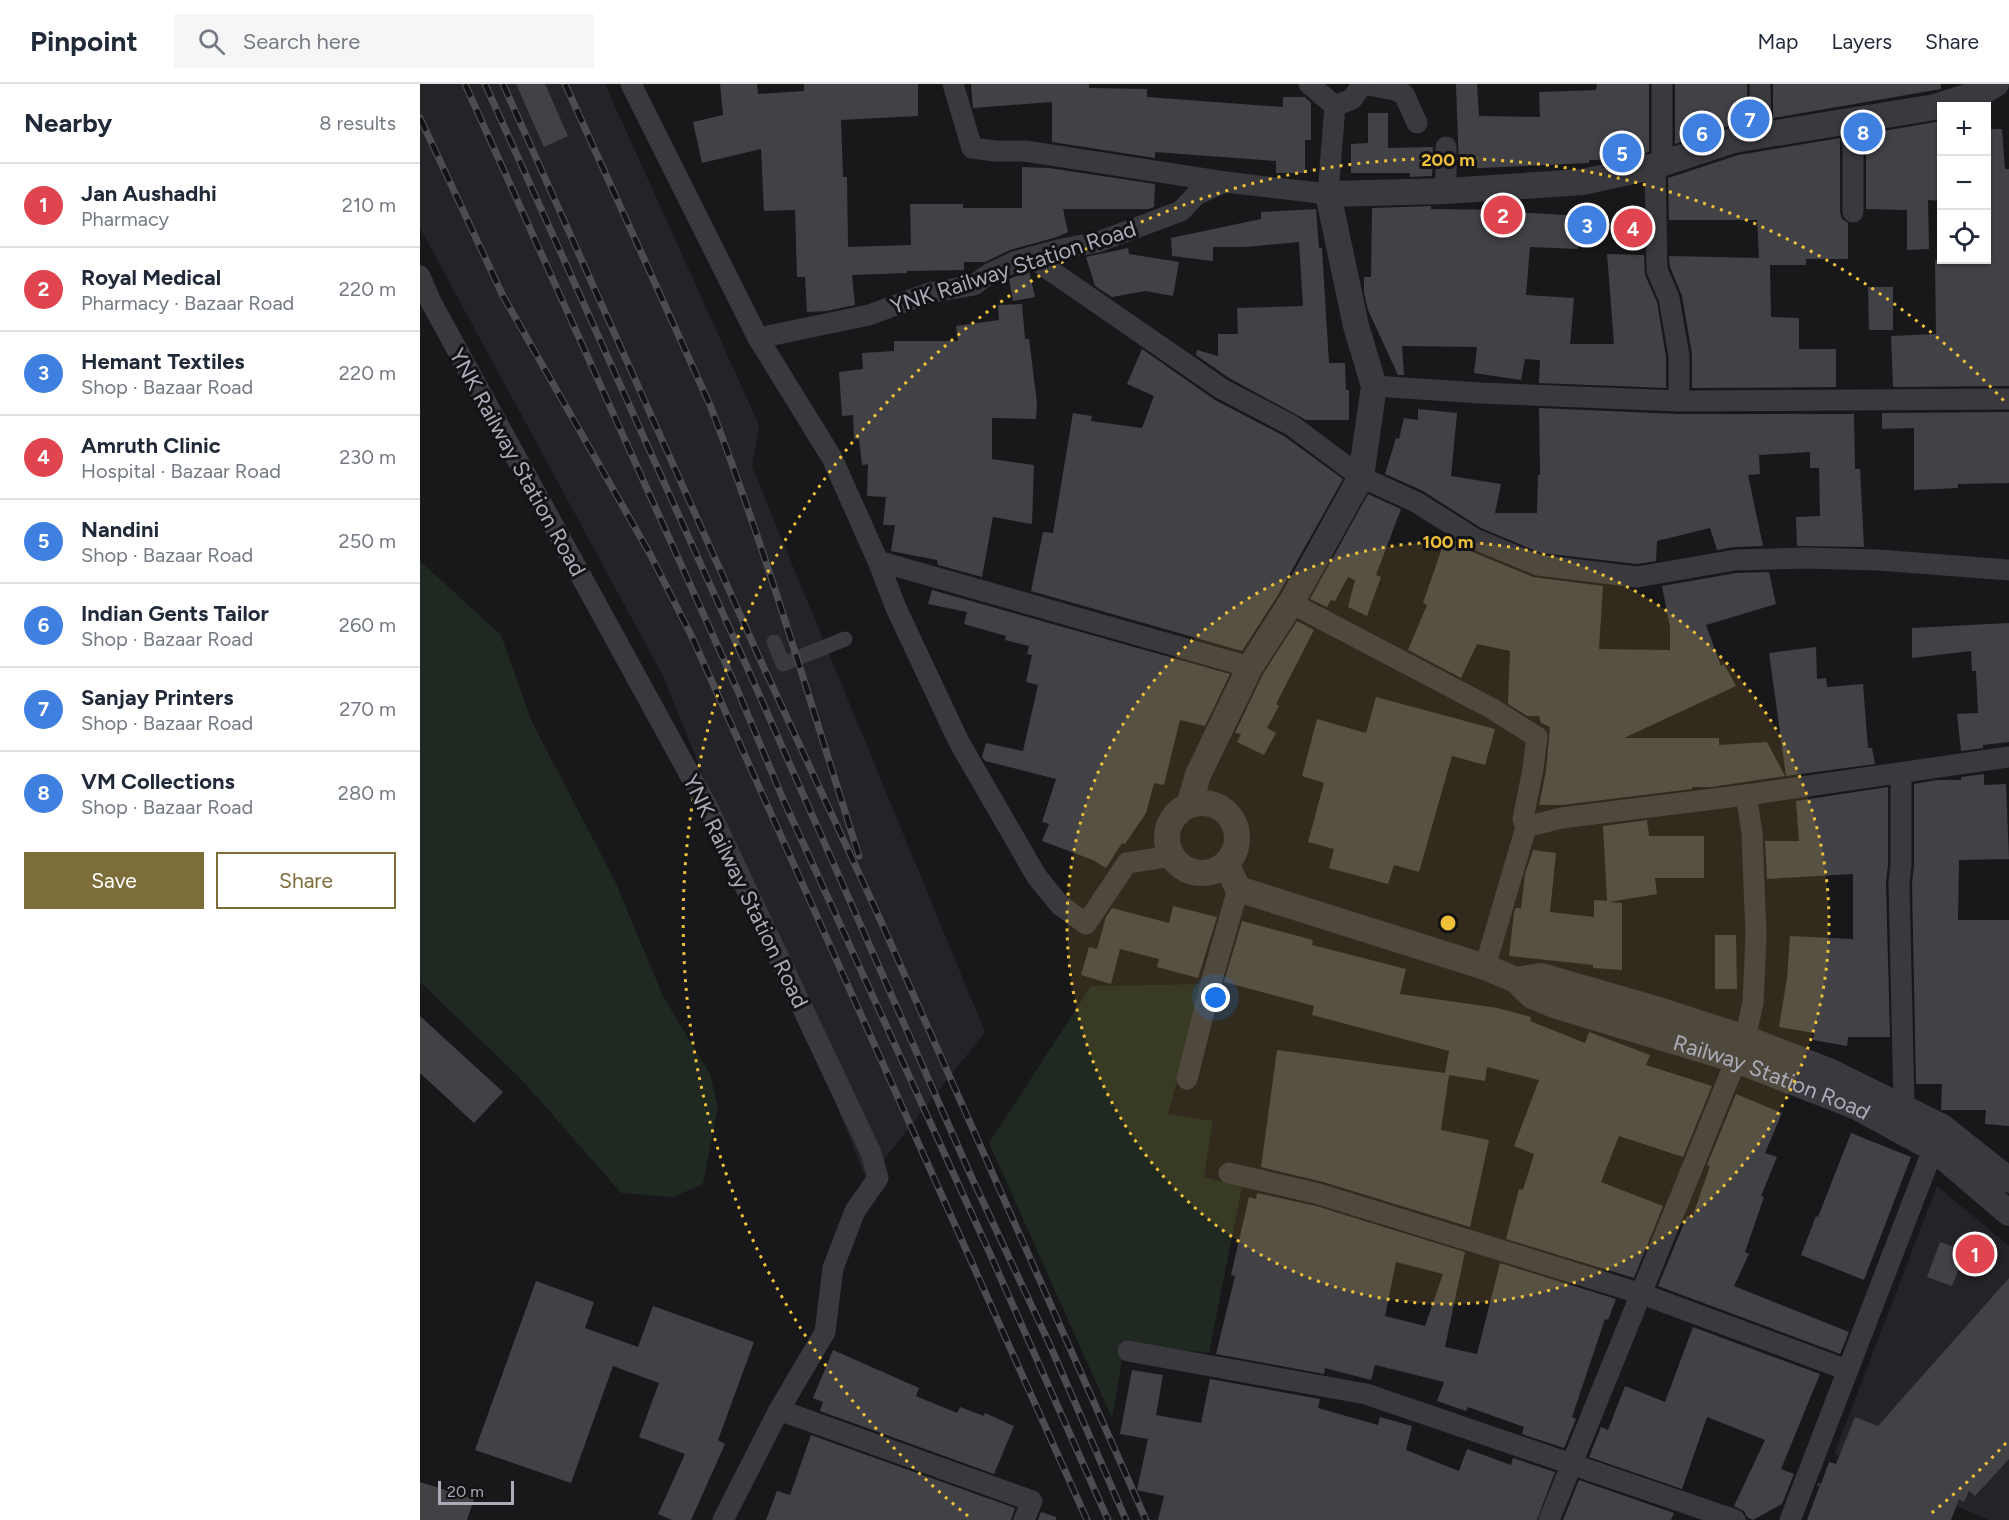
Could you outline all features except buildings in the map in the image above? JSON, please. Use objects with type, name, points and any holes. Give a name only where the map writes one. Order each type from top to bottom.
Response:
[{"type":"street","points":[[631,84],[758,338],[832,458],[878,561],[896,609],[959,742],[1037,877],[1060,905],[1086,924],[1127,863],[1172,856]]},
{"type":"street","points":[[953,84],[972,148],[1025,151],[1225,182],[1328,194],[1446,191],[1583,182],[1659,164],[1734,140],[1935,107],[1982,92],[1996,84]]},
{"type":"street","points":[[1309,84],[1335,106]]},
{"type":"street","points":[[1335,106],[1352,99],[1364,84],[1400,87],[1417,123]]},
{"type":"street","points":[[1662,84],[1657,270],[1670,298],[1678,356],[1679,401]]},
{"type":"street","points":[[1760,84],[1761,135]]},
{"type":"street","points":[[1189,805],[1198,775],[1250,667],[1291,603],[1361,477],[1374,386],[1356,326],[1328,194],[1335,106]]},
{"type":"street","points":[[1853,120],[1853,212]]},
{"type":"street","points":[[1446,147],[1446,191]]},
{"type":"street","name":"YNK Railway Station Road","points":[[758,338],[869,315],[929,293],[974,285],[989,274],[1031,257],[1098,242],[1181,211],[1196,195],[1225,182]]},
{"type":"street","points":[[1031,257],[1222,389],[1291,425],[1361,477],[1416,502],[1475,539],[1538,565],[1637,577],[1735,560],[1807,558],[1878,560],[2009,570]]},
{"type":"street","name":"YNK Railway Station Road","points":[[420,276],[437,313],[708,808],[872,1153],[878,1178],[855,1211],[833,1268],[825,1332],[779,1410],[723,1520]]},
{"type":"street","points":[[1374,386],[1679,401],[2009,399]]},
{"type":"street","points":[[878,561],[1250,667]]},
{"type":"street","points":[[1291,603],[1491,708],[1537,737],[1523,819],[1526,827],[1485,967]]},
{"type":"street","points":[[774,642],[783,664],[845,639]]},
{"type":"street","points":[[1526,827],[1561,818],[1746,795],[2009,757]]},
{"type":"street","points":[[1900,1117],[1901,773]]},
{"type":"street","points":[[1549,1520],[1740,1049],[1753,1003],[1756,936],[1753,843],[1746,795]]},
{"type":"street","points":[[1201,802],[1213,804],[1224,810],[1232,819],[1237,830],[1237,842],[1233,854],[1226,863],[1210,872],[1201,873],[1180,865],[1172,856],[1167,832],[1171,821],[1179,811],[1201,802]]},
{"type":"street","points":[[1187,1079],[1211,983],[1238,890],[1226,863]]},
{"type":"street","name":"Railway Station Road","points":[[1238,890],[1485,967],[1516,980],[1541,976],[1659,1010],[1740,1049],[1830,1071],[1900,1117],[2009,1180]]},
{"type":"street","points":[[1790,1520],[1938,1138]]},
{"type":"street","name":"Railway Station Road","points":[[1938,1138],[2009,1213]]},
{"type":"street","points":[[1229,1173],[1319,1194],[1642,1294],[1847,1370]]},
{"type":"street","points":[[1128,1351],[1366,1394],[1735,1520]]},
{"type":"street","points":[[779,1410],[1032,1501],[1024,1520]]},
{"type":"shaded area","points":[[420,84],[605,84],[759,425],[752,467],[985,1032],[867,1181],[663,676],[420,228]]},
{"type":"shaded area","points":[[420,561],[501,635],[532,722],[615,881],[663,996],[710,1074],[718,1107],[703,1184],[673,1197],[621,1193],[521,1079],[420,982]]},
{"type":"shaded area","points":[[1203,984],[1168,1114],[1213,1121],[1204,1177],[1242,1187],[1209,1353],[1125,1344],[1112,1418],[989,1143],[1091,986]]},
{"type":"shaded area","points":[[1937,1186],[2009,1246],[2009,1520],[1989,1520],[1834,1454]]},
{"type":"railway","points":[[465,84],[737,689],[783,799],[991,1256],[1108,1520]]},
{"type":"railway","points":[[485,84],[751,676],[971,1176],[1049,1343],[1126,1520]]},
{"type":"railway","points":[[503,84],[764,668],[875,908],[1146,1520]]},
{"type":"railway","points":[[565,84],[710,405],[770,573],[859,856]]},
{"type":"railway","points":[[420,118],[503,296],[650,554],[692,637],[1087,1520]]},
{"type":"place","name":"Sanjay Printers","points":[[1750,119]]},
{"type":"place","name":"VM Collections","points":[[1863,132]]},
{"type":"place","name":"Indian Gents Tailor","points":[[1702,133]]},
{"type":"place","name":"Nandini","points":[[1622,153]]},
{"type":"place","name":"Royal Medical","points":[[1503,215]]},
{"type":"place","name":"Hemant Textiles","points":[[1587,225]]},
{"type":"place","name":"Amruth Clinic","points":[[1633,228]]},
{"type":"place","name":"Jan Aushadhi","points":[[1975,1254]]}]
